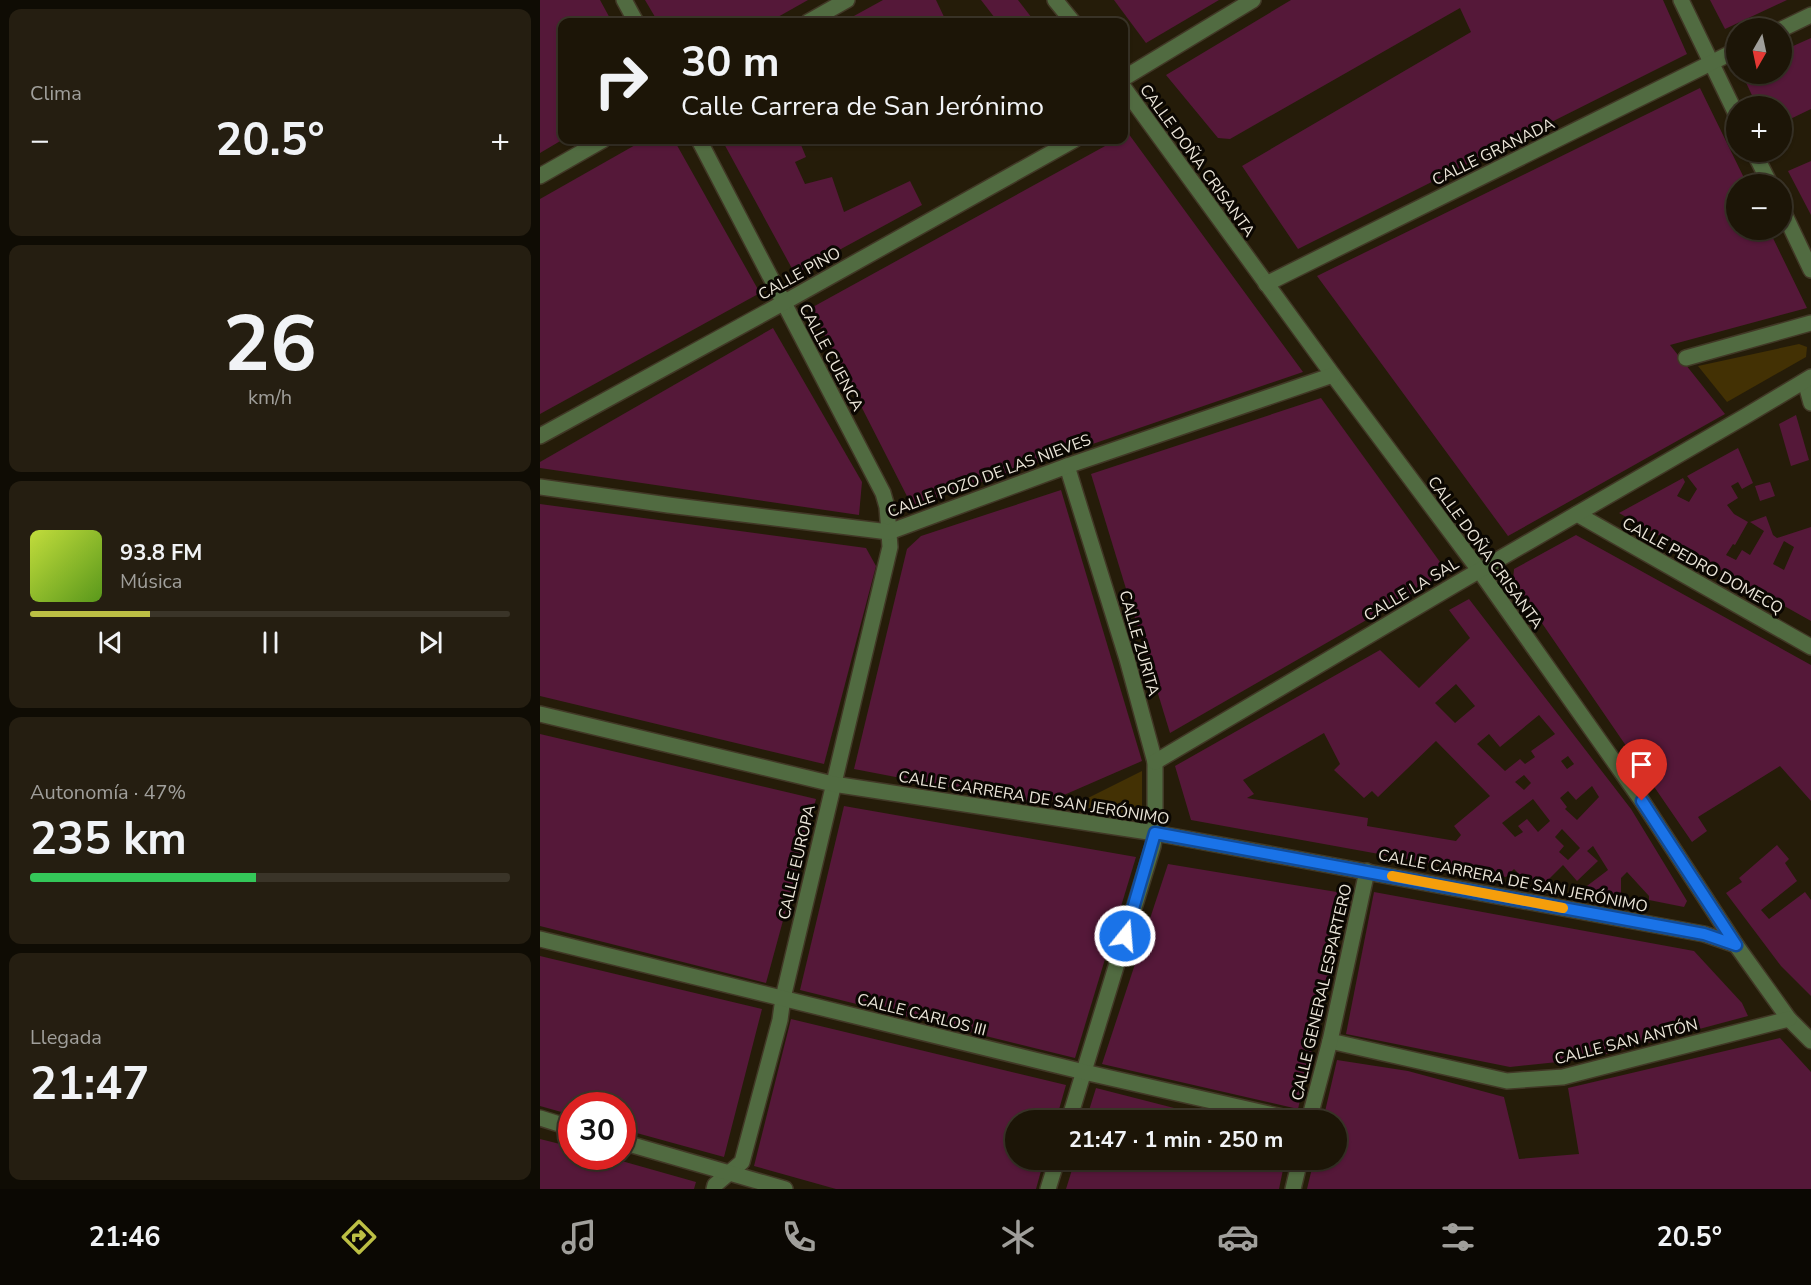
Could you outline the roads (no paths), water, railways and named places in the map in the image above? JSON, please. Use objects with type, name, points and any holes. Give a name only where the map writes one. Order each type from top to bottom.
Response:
[{"type":"street","points":[[624,0],[634,18]]},
{"type":"street","points":[[815,18],[847,0]]},
{"type":"street","points":[[1055,0],[1069,18]]},
{"type":"street","points":[[1128,76],[1253,0]]},
{"type":"street","points":[[1681,0],[1728,96]]},
{"type":"street","points":[[1792,24],[1811,15]]},
{"type":"street","name":"CALLE GRANADA","points":[[1266,284],[1726,56]]},
{"type":"street","name":"CALLE DOÑA CRISANTA","points":[[1130,107],[1266,284],[1479,570],[1642,801],[1736,945],[1789,1019],[1811,1041]]},
{"type":"street","points":[[540,176],[596,144]]},
{"type":"street","name":"CALLE CUENCA","points":[[701,144],[883,493],[887,507],[889,532]]},
{"type":"street","name":"CALLE PINO","points":[[540,436],[1067,144]]},
{"type":"street","points":[[1792,230],[1811,270]]},
{"type":"street","points":[[1686,358],[1811,323]]},
{"type":"street","name":"CALLE POZO DE LAS NIEVES","points":[[540,487],[680,507],[889,532],[1067,466],[1333,375]]},
{"type":"street","points":[[1808,379],[1811,403]]},
{"type":"street","name":"CALLE LA SAL","points":[[1155,762],[1808,379]]},
{"type":"street","name":"CALLE ZURITA","points":[[1067,466],[1127,659],[1155,762],[1153,846],[1072,1110]]},
{"type":"street","name":"CALLE PEDRO DOMECQ","points":[[1577,514],[1811,647]]},
{"type":"street","name":"CALLE EUROPA","points":[[714,1189],[715,1185],[742,1162],[780,1020],[783,998],[833,784],[889,554],[889,532]]},
{"type":"street","name":"CALLE CARRERA DE SAN JERÓNIMO","points":[[540,714],[833,784],[1155,833],[1704,934],[1736,945]]},
{"type":"street","name":"CALLE GENERAL ESPARTERO","points":[[1312,1110],[1330,1041],[1367,871]]},
{"type":"street","name":"CALLE CARLOS III","points":[[540,939],[1084,1072],[1252,1110]]},
{"type":"street","name":"CALLE SAN ANTÓN","points":[[1330,1041],[1507,1080],[1563,1077],[1789,1019]]},
{"type":"street","points":[[540,1118],[558,1124]]},
{"type":"street","points":[[636,1146],[785,1189]]},
{"type":"street","points":[[1048,1189],[1055,1170]]},
{"type":"street","points":[[1293,1189],[1298,1170]]}]
